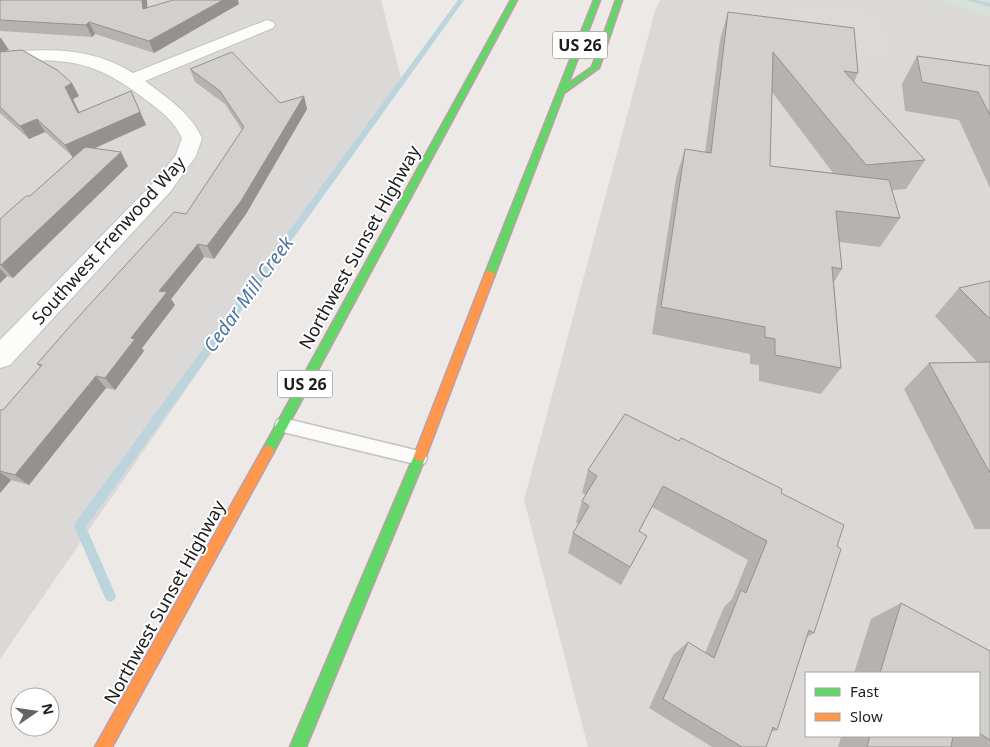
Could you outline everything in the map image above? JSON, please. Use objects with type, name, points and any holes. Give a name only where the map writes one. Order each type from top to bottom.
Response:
[{"type":"highway","points":[[498,0],[503,19]]},
{"type":"highway","name":"Northwest Sunset Highway","points":[[103,747],[283,424],[514,0]]},
{"type":"highway","name":"US 26","points":[[298,747],[419,458],[597,0]]},
{"type":"highway","points":[[563,90],[595,68],[619,0]]},
{"type":"street","points":[[133,79],[267,25]]},
{"type":"street","name":"Southwest Frenwood Way","points":[[0,58],[42,54],[81,56],[96,60],[133,79],[186,123],[192,138],[186,156],[162,187],[0,357]]},
{"type":"lane","points":[[283,424],[419,458]]},
{"type":"shaded area","points":[[0,0],[381,0],[401,78],[0,659]]},
{"type":"shaded area","points":[[660,0],[990,0],[990,747],[588,747],[524,500],[655,11]]},
{"type":"shaded area","points":[[786,0],[866,7],[869,15],[884,17],[896,62],[727,40],[730,9],[786,15]]},
{"type":"shaded area","points":[[939,0],[990,0],[990,17]]},
{"type":"building","points":[[0,0],[142,0],[143,9],[173,0],[223,0],[149,41],[89,22],[86,25],[0,20]]},
{"type":"building","points":[[728,12],[854,28],[858,73],[844,71],[925,160],[866,165],[773,52],[770,166],[889,180],[900,218],[836,211],[842,269],[832,267],[841,368],[775,355],[775,339],[765,337],[765,327],[661,307],[685,149],[711,153]]},
{"type":"building","points":[[22,50],[57,70],[72,83],[65,87],[78,113],[131,91],[140,112],[65,145],[37,119],[20,126],[0,107],[0,52]]},
{"type":"building","points":[[232,52],[280,103],[304,96],[241,201],[207,246],[198,244],[159,291],[167,292],[131,338],[135,339],[105,378],[96,376],[15,475],[0,471],[0,410],[3,410],[42,365],[37,364],[71,325],[174,212],[186,214],[244,127],[220,91],[190,69]]},
{"type":"building","points":[[917,56],[990,66],[990,115],[978,92],[922,82]]},
{"type":"building","points":[[85,147],[121,152],[1,265],[0,219],[26,196],[30,196]]},
{"type":"building","points":[[990,281],[990,319],[959,288]]},
{"type":"building","points":[[990,362],[990,473],[929,363]]},
{"type":"building","points":[[625,414],[679,441],[681,438],[782,489],[781,493],[844,525],[837,546],[841,549],[814,633],[809,630],[777,730],[773,727],[766,747],[742,747],[663,699],[688,642],[714,658],[741,590],[746,593],[767,541],[663,486],[639,531],[647,536],[630,567],[573,533],[589,506],[582,501],[597,476],[588,470]]},
{"type":"building","points":[[901,603],[990,651],[990,740],[980,734],[980,672],[880,672]]},
{"type":"building","points":[[870,737],[953,737],[951,747],[867,747]]},
{"type":"waterway","name":"Cedar Mill Creek","points":[[110,596],[80,526],[461,0]]},
{"type":"waterway","points":[[970,0],[990,5]]},
{"type":"traffic: fast","points":[[268,451],[514,0]]},
{"type":"traffic: fast","points":[[490,274],[597,0]]},
{"type":"traffic: fast","points":[[563,91],[595,68],[619,0]]},
{"type":"traffic: fast","points":[[298,747],[420,456]]},
{"type":"traffic: slow","points":[[420,456],[490,274]]},
{"type":"traffic: slow","points":[[103,747],[268,451]]}]
